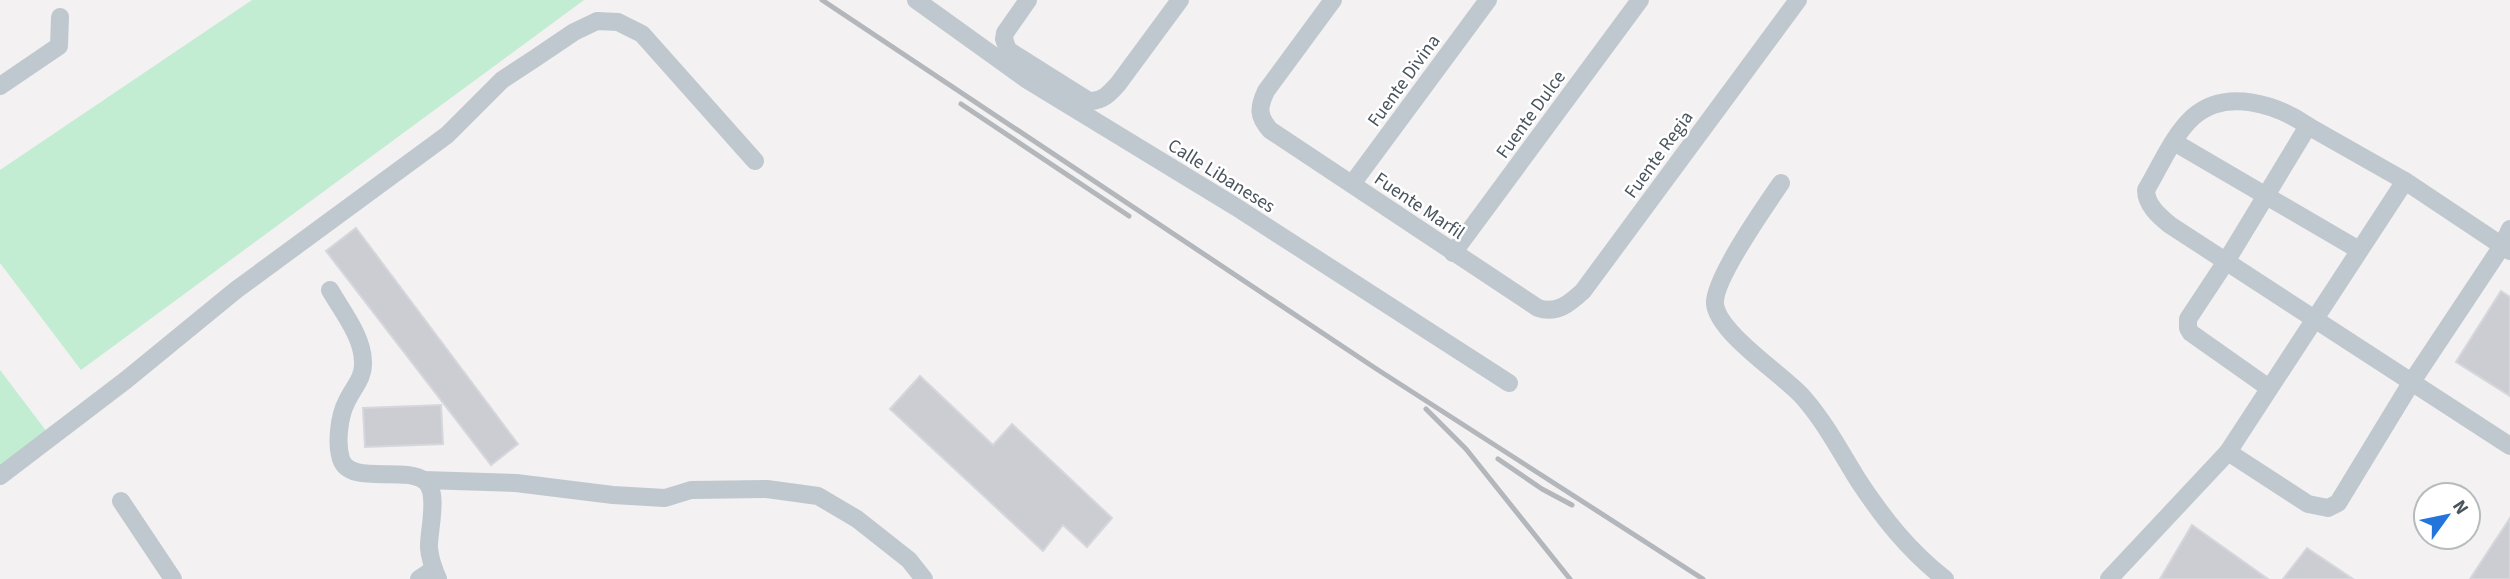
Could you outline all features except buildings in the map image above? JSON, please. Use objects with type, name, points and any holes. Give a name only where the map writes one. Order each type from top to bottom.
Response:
[{"type":"street","name":"Calle Libaneses","points":[[916,0],[1027,79],[1509,383]]},
{"type":"street","points":[[1028,0],[1004,39],[1004,44],[1014,55],[1089,101],[1109,94],[1180,0]]},
{"type":"street","name":"Fuente Marfil","points":[[1333,0],[1272,81],[1259,105],[1262,121],[1279,136],[1538,308]]},
{"type":"street","name":"Fuente Divina","points":[[1352,184],[1488,0]]},
{"type":"street","name":"Fuente Dulce","points":[[1454,253],[1640,0]]},
{"type":"street","name":"Fuente Regia","points":[[1538,308],[1551,310],[1566,306],[1583,291],[1798,0]]},
{"type":"street","points":[[0,86],[59,46],[60,17]]},
{"type":"street","points":[[0,476],[126,380],[236,290],[447,135],[502,80],[574,32],[597,21],[618,22],[642,34],[755,161]]},
{"type":"street","points":[[2228,452],[2308,504],[2328,509],[2342,499],[2411,383],[2507,242],[2294,116],[2267,105],[2249,102],[2205,108],[2191,119],[2146,190],[2146,198],[2157,214],[2313,319],[2411,383],[2510,446]]},
{"type":"street","points":[[2269,388],[2188,328],[2188,319],[2308,126]]},
{"type":"street","points":[[2174,142],[2359,250]]},
{"type":"street","points":[[2109,579],[2228,452],[2405,181]]},
{"type":"street","points":[[1781,183],[1754,222],[1717,291],[1715,305],[1721,319],[1739,339],[1801,395],[1829,429],[1857,479],[1889,525],[1919,559],[1945,579]]},
{"type":"street","points":[[330,290],[355,334],[363,361],[360,379],[345,403],[341,419],[340,455],[348,469],[361,473],[397,473],[424,480],[516,483],[613,495],[665,498],[691,490],[767,489],[818,496],[857,519],[909,560],[924,579]]},
{"type":"street","points":[[424,480],[432,492],[429,549],[431,576]]},
{"type":"street","points":[[121,501],[173,579]]},
{"type":"green space","points":[[252,0],[584,0],[81,370],[0,263],[0,170]]},
{"type":"green space","points":[[0,370],[50,436],[0,475]]},
{"type":"railway","points":[[822,0],[1375,368],[1703,579]]},
{"type":"railway","points":[[961,104],[1129,216]]},
{"type":"railway","points":[[1426,409],[1466,449],[1570,579]]},
{"type":"railway","points":[[1498,459],[1542,489],[1572,505]]}]
